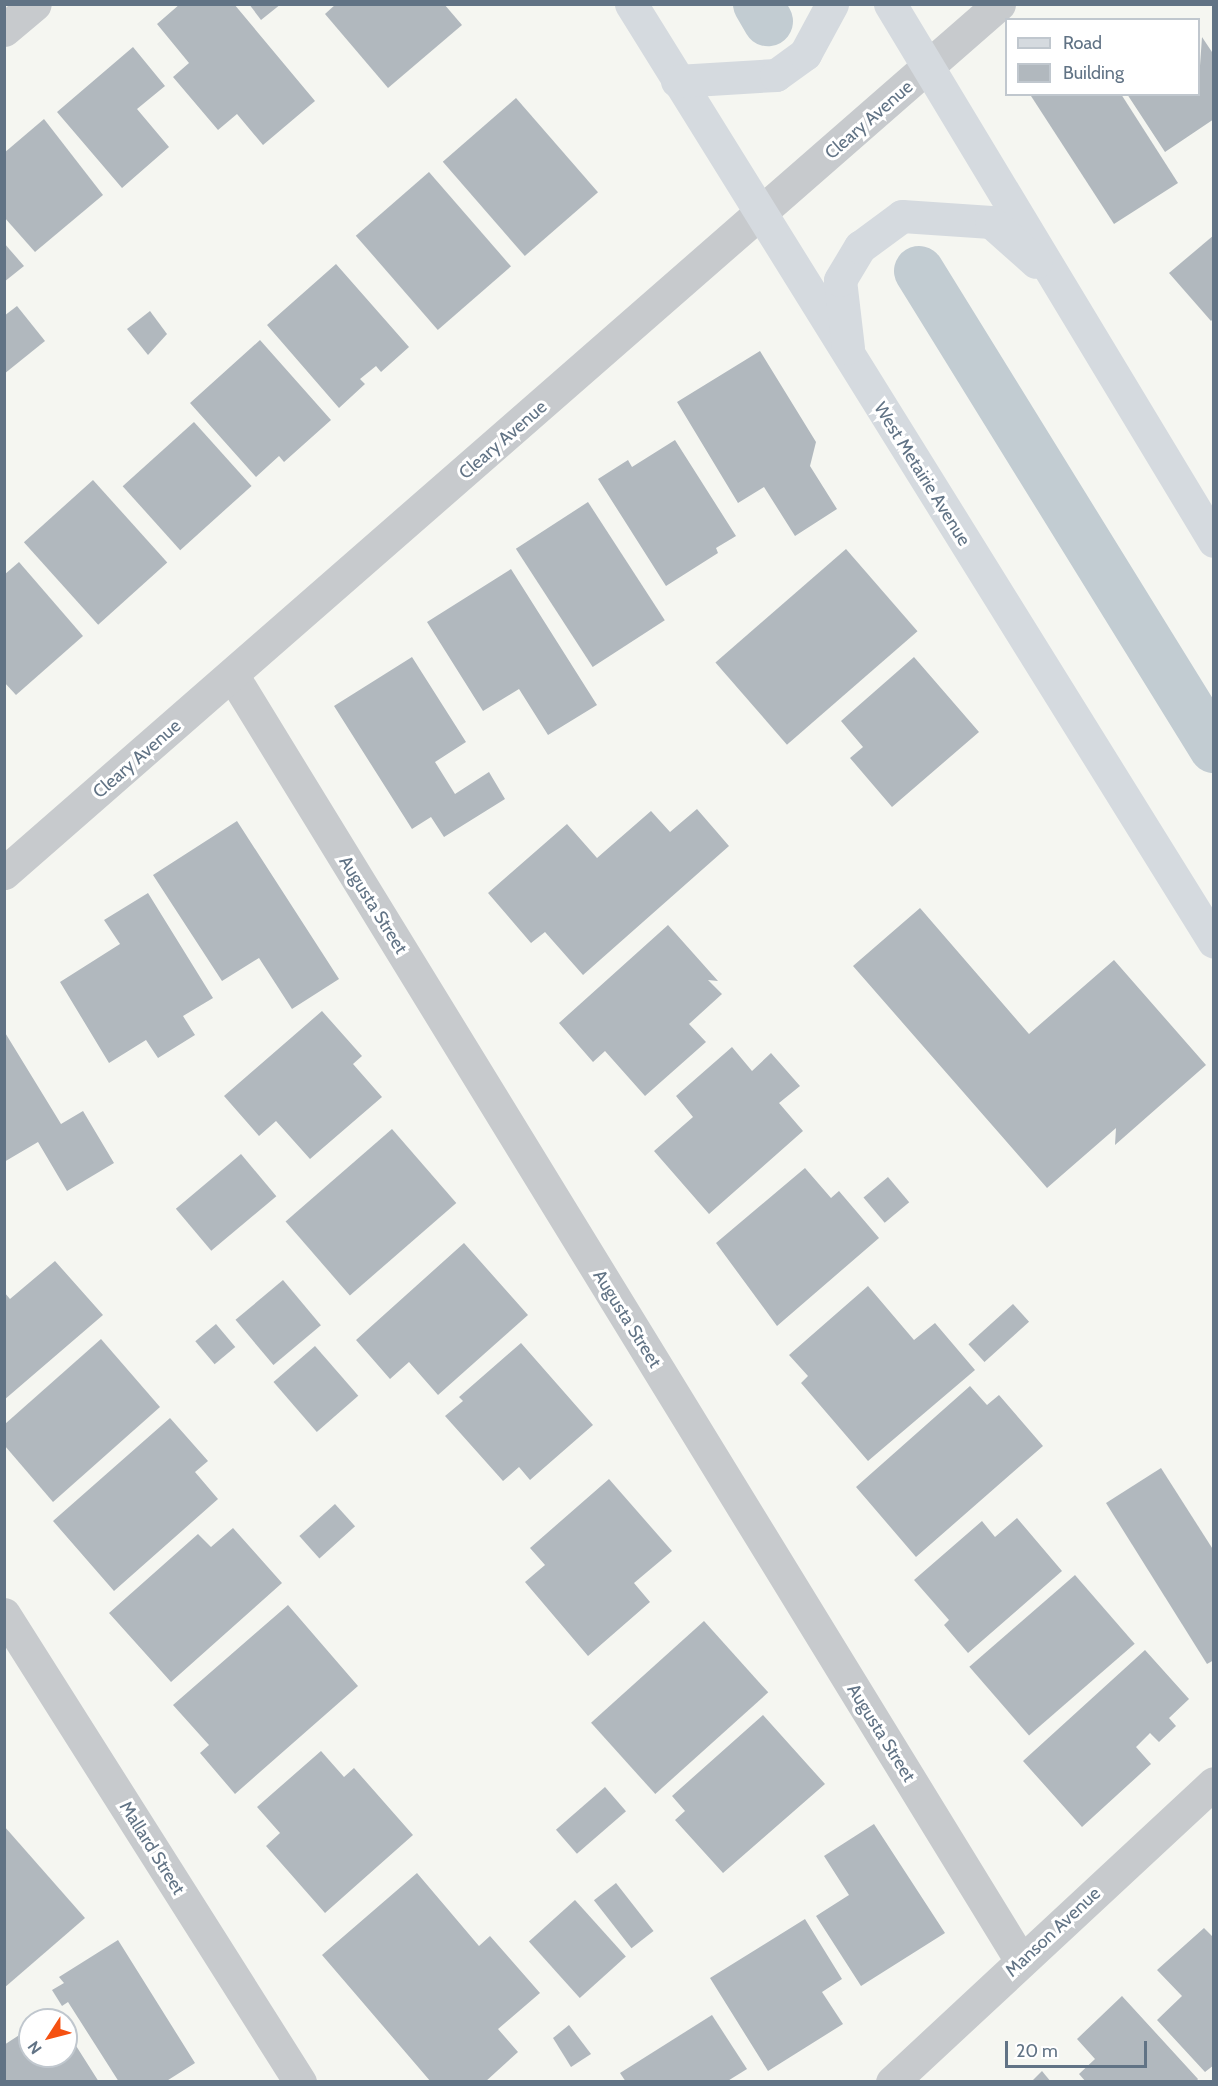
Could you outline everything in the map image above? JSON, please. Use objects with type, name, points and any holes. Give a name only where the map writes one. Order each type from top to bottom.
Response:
[{"type":"main road","name":"West Metairie Avenue","points":[[631,4],[760,215],[1214,942]]},
{"type":"main road","points":[[677,81],[776,75],[805,54],[832,4]]},
{"type":"main road","points":[[890,4],[1214,541]]},
{"type":"main road","points":[[849,357],[840,280],[860,247],[902,216],[991,222],[1059,283]]},
{"type":"street","points":[[4,30],[34,4]]},
{"type":"street","name":"Cleary Avenue","points":[[4,873],[233,676],[930,67],[999,4]]},
{"type":"street","name":"Augusta Street","points":[[233,676],[1021,1961]]},
{"type":"street","name":"Mallard Street","points":[[4,1614],[300,2082]]},
{"type":"street","name":"Manson Avenue","points":[[892,2082],[1214,1783]]},
{"type":"building","points":[[180,4],[234,4],[315,101],[263,145],[237,114],[218,130],[173,77],[189,63],[157,24]]},
{"type":"building","points":[[249,4],[281,4],[261,20]]},
{"type":"building","points":[[336,4],[444,4],[462,25],[388,88],[325,14]]},
{"type":"building","points":[[1202,37],[1214,55],[1214,119],[1165,152],[1128,96],[1200,96]]},
{"type":"building","points":[[133,47],[165,86],[137,109],[169,147],[122,188],[57,112]]},
{"type":"building","points":[[1031,96],[1122,96],[1178,183],[1114,224]]},
{"type":"building","points":[[516,98],[598,192],[525,256],[443,162]]},
{"type":"building","points":[[44,119],[103,195],[35,252],[4,217],[4,153]]},
{"type":"building","points":[[429,172],[511,266],[438,330],[356,236]]},
{"type":"building","points":[[1214,235],[1214,318],[1211,321],[1169,273]]},
{"type":"building","points":[[4,243],[24,266],[4,282]]},
{"type":"building","points":[[336,264],[409,347],[381,372],[376,366],[360,379],[365,384],[339,408],[267,325]]},
{"type":"building","points":[[17,306],[45,341],[4,374],[4,316]]},
{"type":"building","points":[[150,311],[167,334],[148,355],[127,329]]},
{"type":"building","points":[[260,340],[331,420],[284,462],[279,456],[256,477],[190,403]]},
{"type":"building","points":[[760,351],[816,442],[810,466],[837,509],[795,536],[764,487],[738,503],[677,402]]},
{"type":"building","points":[[194,422],[252,486],[180,550],[123,486]]},
{"type":"building","points":[[675,440],[736,536],[716,548],[718,553],[666,586],[598,479],[628,460],[632,467]]},
{"type":"building","points":[[93,480],[167,562],[98,625],[24,542]]},
{"type":"building","points":[[588,502],[665,620],[593,667],[516,549]]},
{"type":"building","points":[[846,549],[918,631],[787,745],[715,662]]},
{"type":"building","points":[[19,562],[83,636],[16,695],[4,682],[4,575]]},
{"type":"building","points":[[511,569],[597,705],[548,735],[519,689],[483,711],[427,622]]},
{"type":"building","points":[[412,657],[466,742],[435,762],[455,794],[489,772],[505,799],[444,837],[431,817],[412,829],[334,706]]},
{"type":"building","points":[[914,657],[979,732],[892,807],[850,758],[863,747],[841,721]]},
{"type":"building","points":[[697,809],[729,846],[583,975],[545,932],[531,943],[488,893],[567,824],[597,858],[651,811],[670,832]]},
{"type":"building","points":[[237,821],[339,979],[292,1009],[259,958],[222,981],[153,875]]},
{"type":"building","points":[[148,893],[213,998],[183,1016],[195,1035],[158,1058],[146,1040],[109,1063],[60,982],[120,944],[104,920]]},
{"type":"building","points":[[920,908],[1029,1034],[1114,960],[1206,1065],[1115,1145],[1116,1128],[1047,1188],[853,966]]},
{"type":"building","points":[[668,925],[718,981],[708,980],[722,994],[689,1024],[706,1042],[645,1096],[605,1051],[593,1062],[559,1023]]},
{"type":"building","points":[[322,1011],[362,1056],[353,1064],[382,1097],[310,1159],[276,1121],[259,1136],[224,1096]]},
{"type":"building","points":[[4,1031],[61,1124],[83,1111],[114,1163],[67,1191],[38,1142],[4,1162]]},
{"type":"building","points":[[732,1047],[752,1071],[771,1053],[800,1086],[779,1103],[803,1131],[709,1214],[654,1151],[693,1117],[676,1096]]},
{"type":"building","points":[[392,1129],[456,1203],[350,1295],[286,1222]]},
{"type":"building","points":[[241,1154],[276,1196],[211,1251],[176,1209]]},
{"type":"building","points":[[805,1168],[831,1198],[839,1191],[879,1238],[777,1326],[716,1243]]},
{"type":"building","points":[[888,1177],[909,1202],[885,1223],[863,1198]]},
{"type":"building","points":[[464,1243],[528,1315],[438,1395],[409,1362],[390,1379],[356,1340]]},
{"type":"building","points":[[55,1261],[103,1315],[4,1400],[4,1292],[10,1299]]},
{"type":"building","points":[[283,1280],[321,1325],[273,1365],[236,1320]]},
{"type":"building","points":[[868,1286],[914,1340],[935,1323],[975,1370],[868,1461],[801,1383],[808,1376],[789,1355]]},
{"type":"building","points":[[1013,1304],[1029,1322],[984,1362],[968,1344]]},
{"type":"building","points":[[216,1324],[235,1347],[215,1364],[195,1341]]},
{"type":"building","points":[[101,1339],[160,1407],[53,1502],[5,1446],[5,1424]]},
{"type":"building","points":[[521,1343],[593,1425],[530,1480],[519,1467],[503,1481],[445,1416],[463,1401],[459,1397]]},
{"type":"building","points":[[315,1346],[358,1396],[317,1432],[273,1382]]},
{"type":"building","points":[[970,1386],[987,1405],[999,1395],[1043,1446],[916,1557],[856,1487]]},
{"type":"building","points":[[170,1418],[208,1461],[195,1472],[218,1499],[114,1591],[53,1521]]},
{"type":"building","points":[[1161,1468],[1214,1551],[1214,1660],[1207,1664],[1106,1503]]},
{"type":"building","points":[[609,1479],[672,1551],[634,1583],[650,1602],[588,1656],[525,1582],[545,1565],[530,1548]]},
{"type":"building","points":[[335,1504],[355,1526],[319,1558],[299,1536]]},
{"type":"building","points":[[1017,1518],[1062,1571],[968,1653],[944,1625],[949,1620],[914,1580],[982,1521],[995,1537]]},
{"type":"building","points":[[233,1528],[282,1583],[171,1682],[109,1613],[198,1534],[211,1547]]},
{"type":"building","points":[[1075,1575],[1135,1644],[1029,1736],[969,1667]]},
{"type":"building","points":[[288,1605],[358,1686],[235,1794],[200,1753],[209,1745],[173,1705]]},
{"type":"building","points":[[704,1621],[768,1692],[655,1794],[591,1723]]},
{"type":"building","points":[[1145,1650],[1189,1699],[1169,1718],[1176,1726],[1159,1742],[1150,1733],[1136,1747],[1151,1764],[1082,1827],[1023,1761]]},
{"type":"building","points":[[763,1715],[825,1784],[723,1873],[675,1820],[685,1811],[672,1796]]},
{"type":"building","points":[[321,1751],[344,1777],[354,1768],[413,1835],[325,1913],[266,1846],[280,1833],[257,1807]]},
{"type":"building","points":[[605,1787],[626,1811],[577,1854],[556,1830]]},
{"type":"building","points":[[874,1824],[945,1933],[861,1986],[816,1916],[849,1895],[824,1856]]},
{"type":"building","points":[[4,1826],[85,1918],[4,1988]]},
{"type":"building","points":[[417,1873],[479,1946],[490,1936],[540,1993],[498,2029],[518,2052],[485,2082],[431,2082],[322,1955]]},
{"type":"building","points":[[616,1883],[654,1931],[631,1948],[594,1900]]},
{"type":"building","points":[[575,1900],[626,1956],[580,1998],[529,1941]]},
{"type":"building","points":[[805,1919],[842,1979],[822,1992],[843,2024],[768,2071],[710,1978]]},
{"type":"building","points":[[1204,1928],[1214,1938],[1214,2065],[1205,2072],[1157,2020],[1182,1996],[1157,1970]]},
{"type":"building","points":[[118,1940],[195,2063],[165,2082],[119,2082],[78,2018],[78,2008],[72,2008],[68,2002],[62,2006],[52,1990],[64,1983],[59,1977]]},
{"type":"building","points":[[1122,1996],[1198,2079],[1196,2082],[1086,2082],[1079,2074],[1095,2059],[1077,2039]]},
{"type":"building","points":[[712,2015],[747,2069],[726,2082],[626,2082],[620,2073]]},
{"type":"building","points":[[569,2025],[591,2054],[571,2067],[553,2038]]},
{"type":"building","points":[[18,2036],[18,2068],[78,2068],[78,2049],[99,2082],[4,2082],[4,2045]]},
{"type":"building","points":[[1042,2071],[1051,2082],[1031,2082]]},
{"type":"waterway","points":[[758,4],[768,21]]},
{"type":"waterway","points":[[919,271],[1214,748]]}]
